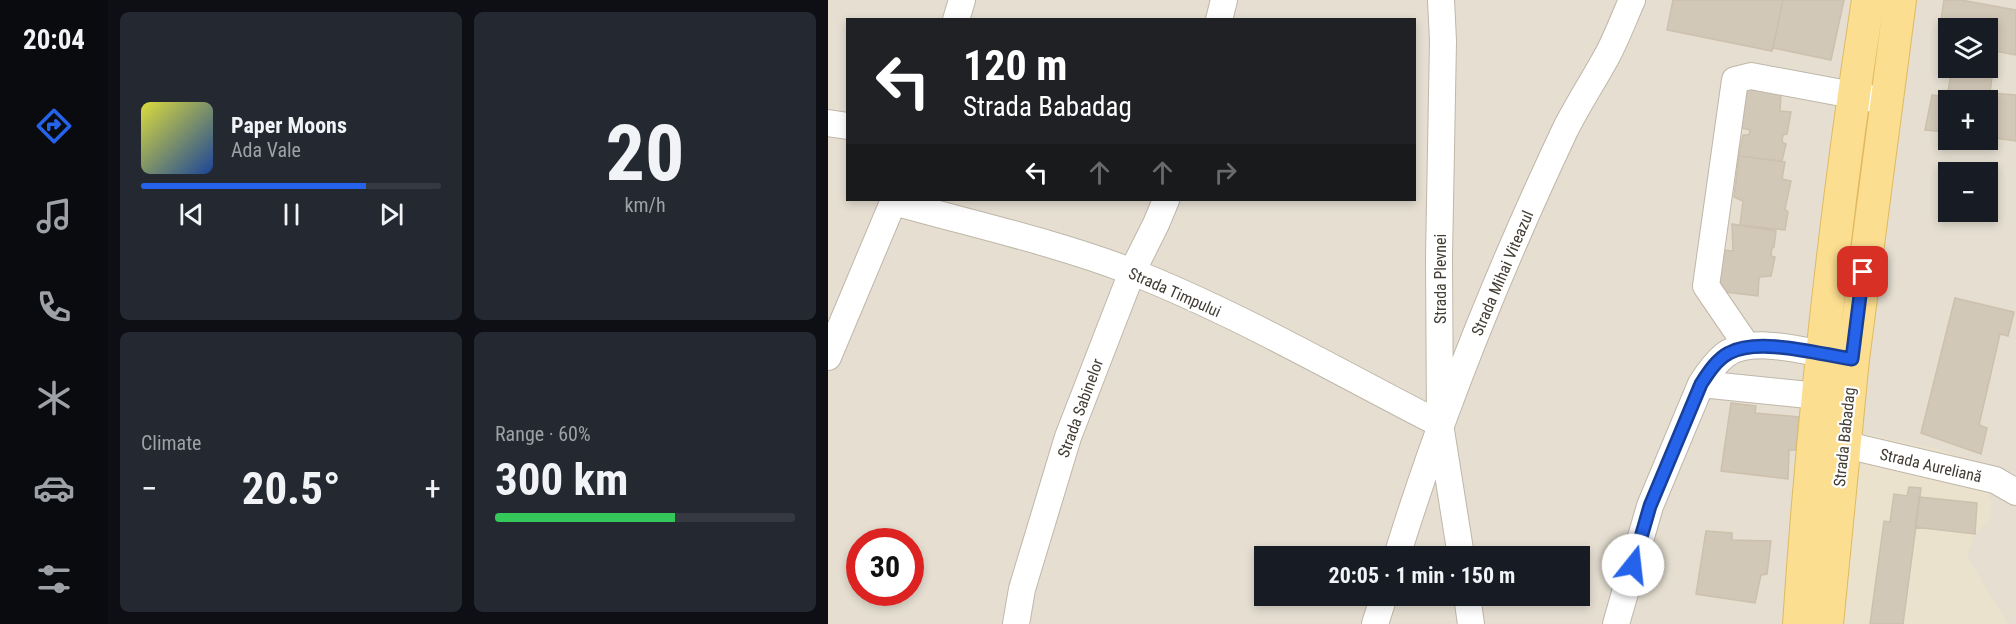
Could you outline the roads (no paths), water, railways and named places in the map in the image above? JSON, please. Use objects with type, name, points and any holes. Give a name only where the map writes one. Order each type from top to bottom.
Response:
[{"type":"main road","name":"Strada Babadag","points":[[1827,624],[1844,443],[1838,357],[1854,95],[1868,0]]},
{"type":"main road","name":"Strada Babadag","points":[[1799,624],[1818,396],[1838,357],[1885,101],[1899,0]]},
{"type":"street","points":[[957,18],[962,0]]},
{"type":"street","points":[[1220,18],[1224,0]]},
{"type":"street","name":"Strada Plevnei","points":[[1441,0],[1443,41],[1439,257],[1440,424],[1459,546]]},
{"type":"street","name":"Strada Mihai Viteazul","points":[[1399,546],[1440,424],[1500,273],[1566,127],[1608,53],[1632,0]]},
{"type":"street","points":[[1747,345],[1706,286],[1735,80],[1751,76],[1885,101]]},
{"type":"street","points":[[828,123],[846,126]]},
{"type":"street","points":[[828,357],[894,201]]},
{"type":"street","name":"Strada Timpului","points":[[894,201],[1097,259],[1132,272],[1202,301],[1440,424]]},
{"type":"street","name":"Strada Sabinelor","points":[[1016,624],[1022,589],[1068,437],[1132,272],[1166,201]]},
{"type":"street","points":[[1616,624],[1650,506],[1701,384],[1711,369],[1727,353],[1747,345],[1768,345],[1838,357]]},
{"type":"street","points":[[1701,384],[1818,396]]},
{"type":"street","name":"Strada Aureliană","points":[[1844,443],[1995,480],[2016,492]]},
{"type":"street","points":[[1376,624],[1381,606]]},
{"type":"street","points":[[1468,606],[1471,624]]}]
